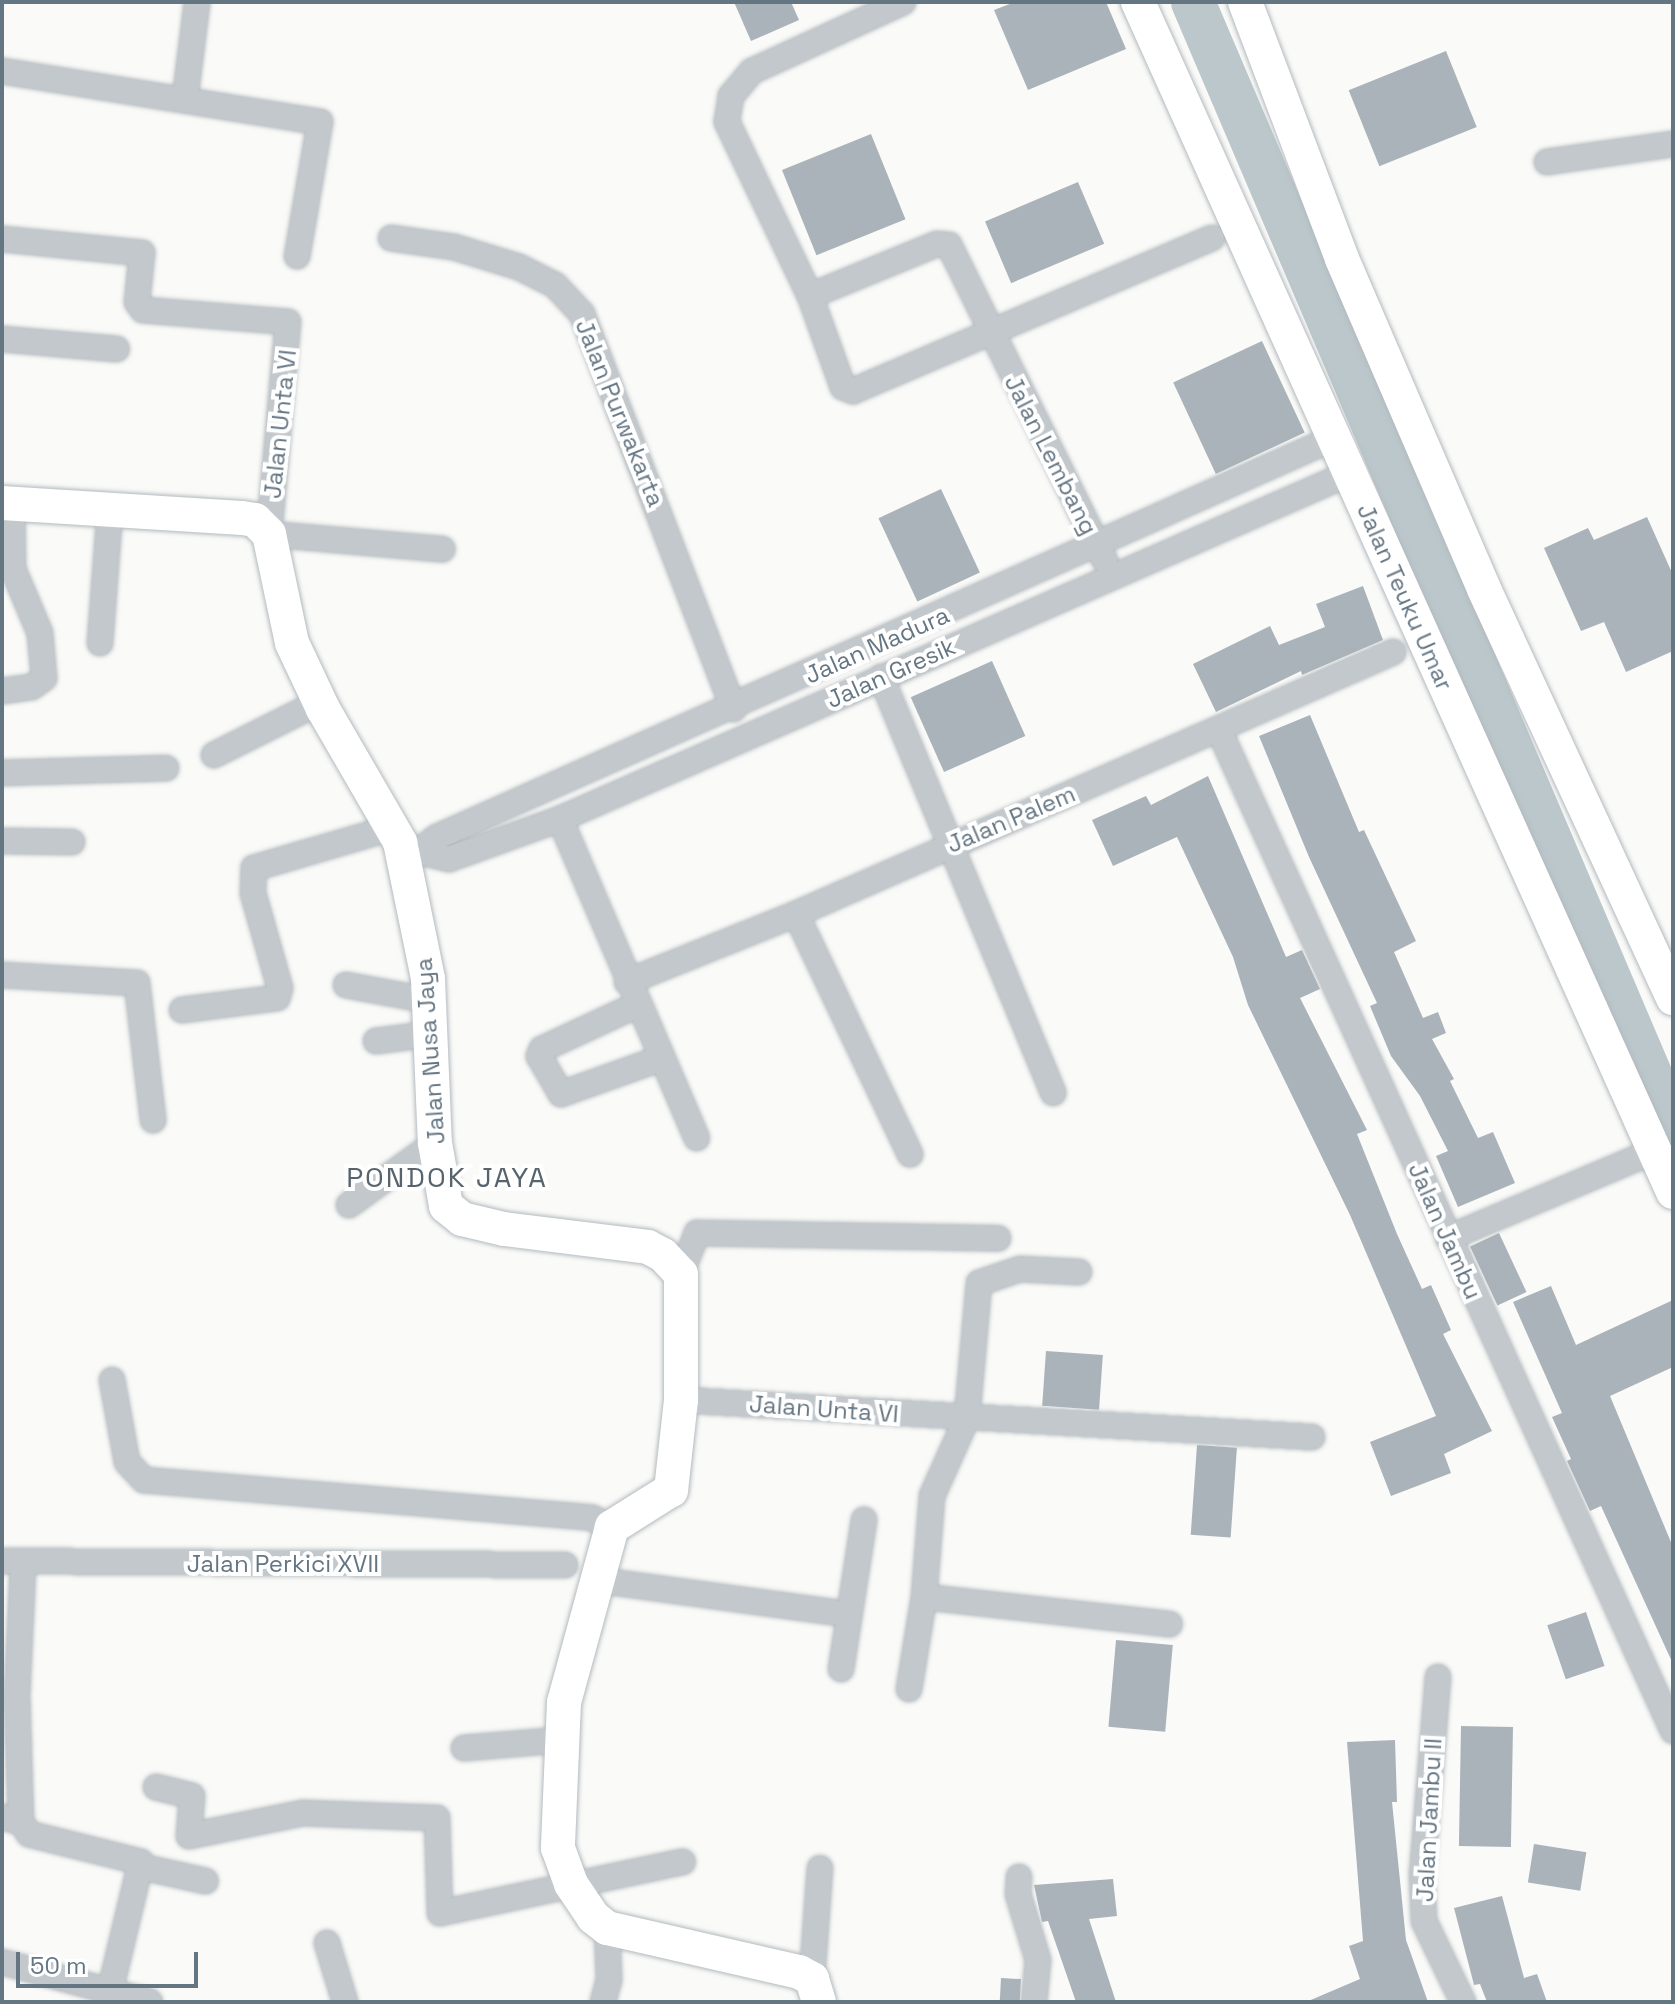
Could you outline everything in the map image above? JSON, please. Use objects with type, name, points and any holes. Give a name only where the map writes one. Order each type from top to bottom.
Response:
[{"type":"main road","name":"Jalan Teuku Umar","points":[[1138,2],[1673,1192]]},
{"type":"main road","points":[[1245,2],[1342,259],[1484,589],[1673,998]]},
{"type":"main road","points":[[7,504],[242,518],[255,520],[269,534]]},
{"type":"main road","name":"Jalan Nusa Jaya","points":[[269,534],[292,643],[320,702],[394,827],[411,890],[427,1000],[435,1143],[452,1215],[504,1229],[648,1247],[681,1274]]},
{"type":"main road","points":[[681,1274],[681,1400],[671,1490],[612,1527],[564,1702],[558,1848],[571,1884],[593,1917],[607,1928],[816,1991]]},
{"type":"street","points":[[185,99],[197,2]]},
{"type":"street","points":[[903,2],[752,71],[731,96],[727,122],[810,296],[841,382],[850,390],[1212,238]]},
{"type":"street","points":[[2,71],[320,122],[297,256]]},
{"type":"street","points":[[1547,162],[1673,144]]},
{"type":"street","name":"Jalan Purwakarta","points":[[391,238],[454,247],[519,267],[555,285],[582,314],[734,709]]},
{"type":"street","name":"Jalan Unta VI","points":[[2,239],[142,253],[138,308],[288,322],[269,534]]},
{"type":"street","name":"Jalan Lembang","points":[[810,296],[946,243],[960,259],[989,334],[1113,576]]},
{"type":"street","points":[[2,339],[117,349]]},
{"type":"street","name":"Jalan Madura","points":[[429,854],[429,843],[437,837],[734,709],[1334,438]]},
{"type":"street","name":"Jalan Gresik","points":[[429,854],[449,859],[560,819],[1350,473]]},
{"type":"street","points":[[2,691],[32,687],[44,678],[40,633],[13,569],[7,504]]},
{"type":"street","points":[[100,643],[110,510]]},
{"type":"street","points":[[269,534],[442,549]]},
{"type":"street","name":"Jalan Palem","points":[[627,982],[796,914],[1393,652]]},
{"type":"street","points":[[881,677],[1053,1093]]},
{"type":"street","points":[[214,755],[320,702]]},
{"type":"street","name":"Jalan Jambu","points":[[1219,730],[1673,1731]]},
{"type":"street","points":[[2,773],[166,768]]},
{"type":"street","points":[[560,819],[627,982],[697,1138]]},
{"type":"street","points":[[182,1010],[277,998],[280,988],[253,893],[254,868],[265,861],[394,827]]},
{"type":"street","points":[[2,841],[72,842]]},
{"type":"street","points":[[796,914],[910,1154]]},
{"type":"street","points":[[2,975],[137,983],[153,1120]]},
{"type":"street","points":[[346,985],[427,1000]]},
{"type":"street","points":[[639,1004],[542,1049],[539,1056],[553,1087],[561,1094],[662,1058]]},
{"type":"street","points":[[376,1041],[430,1034]]},
{"type":"street","points":[[349,1205],[435,1143]]},
{"type":"street","points":[[1448,1238],[1654,1151]]},
{"type":"street","points":[[681,1274],[697,1233],[998,1238]]},
{"type":"street","points":[[909,1689],[924,1597],[932,1496],[967,1418],[979,1283],[1020,1269],[1079,1272]]},
{"type":"street","points":[[112,1380],[127,1462],[144,1480],[592,1518],[612,1527]]},
{"type":"street","name":"Jalan Unta VI","points":[[681,1400],[1312,1437]]},
{"type":"street","points":[[841,1669],[864,1520]]},
{"type":"street","points":[[12,1562],[11,1820],[29,1834],[205,1881]]},
{"type":"street","name":"Jalan Perkici XVII","points":[[12,1562],[565,1565]]},
{"type":"street","points":[[596,1580],[849,1614]]},
{"type":"street","points":[[924,1597],[1170,1624]]},
{"type":"street","name":"Jalan Jambu II","points":[[1438,1677],[1422,1874],[1424,1921],[1463,2002]]},
{"type":"street","points":[[464,1748],[562,1740]]},
{"type":"street","points":[[156,1787],[192,1796],[189,1836],[303,1813],[437,1818],[440,1913],[683,1862]]},
{"type":"street","points":[[110,1991],[140,1862]]},
{"type":"street","points":[[816,1991],[820,1868]]},
{"type":"street","points":[[1019,1877],[1018,1894],[1038,1960],[1034,2002]]},
{"type":"street","points":[[603,2002],[609,1979],[607,1928]]},
{"type":"street","points":[[327,1943],[345,2002]]},
{"type":"street","points":[[2,1962],[150,2002]]},
{"type":"building","points":[[734,2],[791,2],[799,20],[751,41]]},
{"type":"building","points":[[1015,2],[1106,2],[1126,49],[1028,90],[994,10]]},
{"type":"building","points":[[1446,51],[1477,127],[1379,166],[1349,90]]},
{"type":"building","points":[[871,134],[905,219],[816,255],[782,170]]},
{"type":"building","points":[[1078,182],[1104,244],[1011,283],[985,221]]},
{"type":"building","points":[[1262,341],[1305,433],[1216,474],[1173,382]]},
{"type":"building","points":[[941,489],[980,572],[917,602],[878,518]]},
{"type":"building","points":[[1647,517],[1673,575],[1673,651],[1626,672],[1604,622],[1581,631],[1544,548],[1588,528],[1594,540]]},
{"type":"building","points":[[1363,586],[1383,640],[1302,675],[1301,671],[1216,712],[1193,664],[1270,626],[1279,645],[1325,627],[1316,604]]},
{"type":"building","points":[[992,661],[1025,736],[944,772],[911,697]]},
{"type":"building","points":[[1310,715],[1359,832],[1364,830],[1416,941],[1394,952],[1423,1018],[1438,1012],[1446,1033],[1432,1039],[1454,1079],[1450,1081],[1478,1138],[1493,1132],[1515,1183],[1458,1207],[1436,1156],[1448,1151],[1420,1096],[1391,1056],[1370,1006],[1377,1003],[1309,857],[1259,736]]},
{"type":"building","points":[[1208,776],[1286,957],[1302,950],[1320,989],[1300,998],[1367,1130],[1357,1134],[1397,1234],[1422,1289],[1431,1285],[1451,1330],[1443,1334],[1492,1431],[1444,1454],[1451,1473],[1391,1496],[1370,1442],[1436,1416],[1350,1215],[1248,1005],[1233,957],[1177,837],[1113,866],[1092,820],[1146,796],[1151,805]]},
{"type":"building","points":[[1499,1233],[1526,1292],[1497,1305],[1470,1247]]},
{"type":"building","points":[[1551,1286],[1576,1345],[1673,1300],[1673,1367],[1610,1396],[1673,1547],[1673,1664],[1601,1506],[1590,1511],[1567,1461],[1571,1459],[1552,1417],[1562,1413],[1513,1302]]},
{"type":"building","points":[[1046,1351],[1103,1355],[1099,1410],[1042,1406]]},
{"type":"building","points":[[1197,1445],[1237,1448],[1231,1538],[1191,1535]]},
{"type":"building","points":[[1586,1612],[1605,1666],[1566,1679],[1547,1625]]},
{"type":"building","points":[[1116,1640],[1173,1645],[1165,1732],[1108,1727]]},
{"type":"building","points":[[1461,1726],[1513,1727],[1511,1847],[1459,1846]]},
{"type":"building","points":[[1395,1740],[1397,1802],[1392,1802],[1406,1940],[1428,2002],[1306,2002],[1360,1979],[1349,1946],[1363,1941],[1347,1742]]},
{"type":"building","points":[[1534,1844],[1586,1852],[1580,1891],[1528,1883]]},
{"type":"building","points":[[1113,1879],[1117,1916],[1089,1919],[1116,2002],[1076,2002],[1048,1921],[1042,1922],[1034,1885]]},
{"type":"building","points":[[1502,1896],[1524,1978],[1537,1974],[1547,2002],[1487,2002],[1480,1984],[1474,1985],[1454,1908]]},
{"type":"building","points":[[1001,1978],[1021,1979],[1020,2002],[1000,2002]]},
{"type":"waterway","points":[[1193,2],[1673,1128]]},
{"type":"district","name":"PONDOK JAYA","points":[[447,1177]]}]
